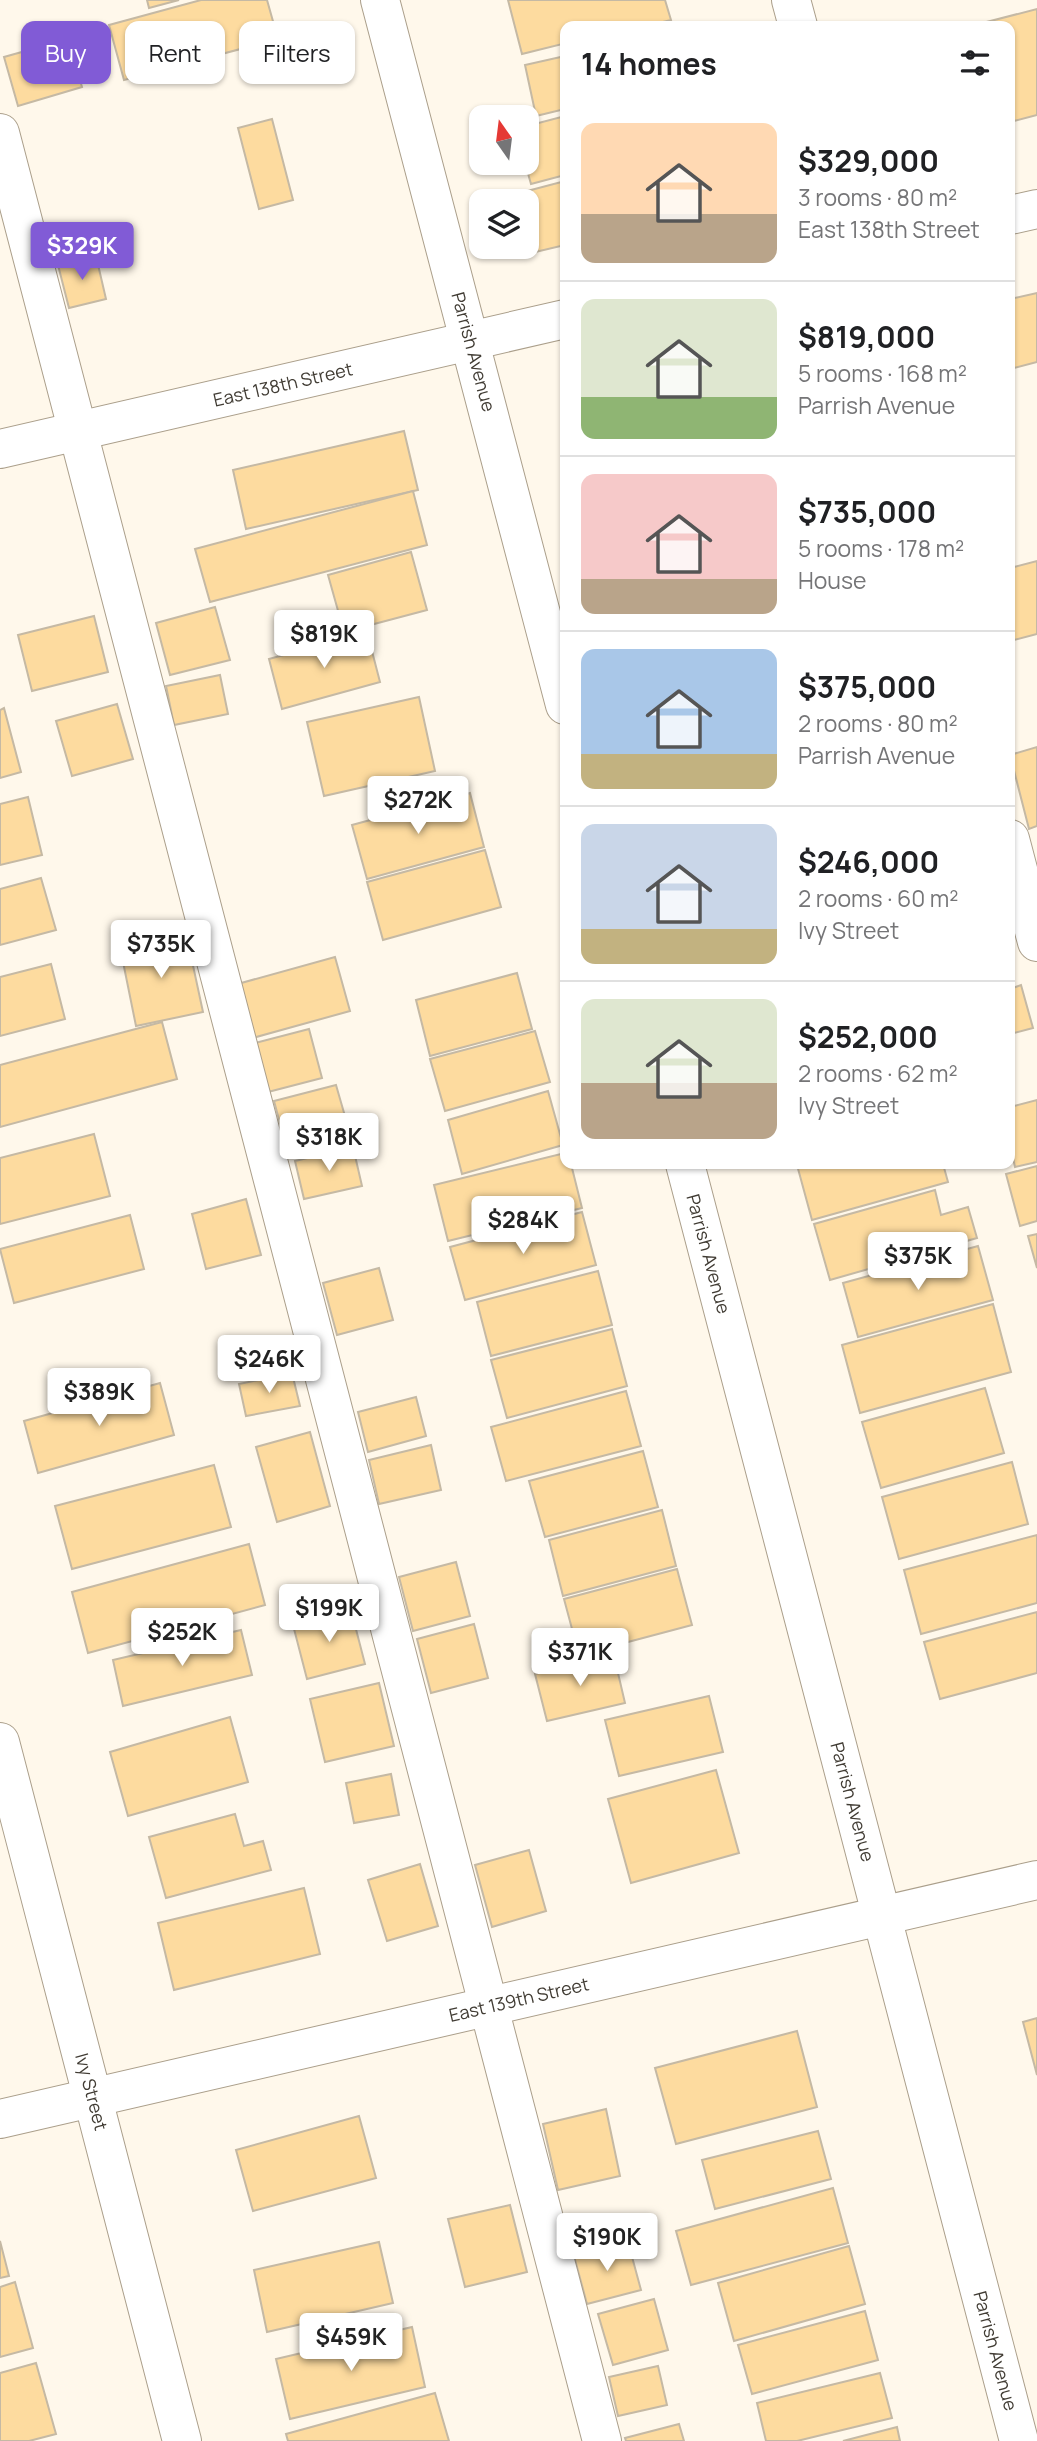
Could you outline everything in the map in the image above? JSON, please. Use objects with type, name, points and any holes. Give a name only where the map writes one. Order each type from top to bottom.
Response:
[{"type":"street","name":"Parrish Avenue","points":[[380,0],[560,686]]},
{"type":"street","points":[[791,0],[797,21]]},
{"type":"street","points":[[0,133],[602,2441]]},
{"type":"street","points":[[1015,214],[1037,209]]},
{"type":"street","name":"East 138th Street","points":[[0,449],[560,321]]},
{"type":"street","points":[[1015,858],[1037,942]]},
{"type":"street","name":"Parrish Avenue","points":[[686,1169],[1019,2441]]},
{"type":"street","name":"Ivy Street","points":[[0,1742],[182,2441]]},
{"type":"street","name":"East 139th Street","points":[[0,2119],[1037,1880]]},
{"type":"building","points":[[147,0],[179,0],[149,8]]},
{"type":"building","points":[[201,0],[267,0],[273,21],[239,21],[239,49],[225,53],[225,21],[125,21],[124,80],[111,24]]},
{"type":"building","points":[[508,0],[665,0],[671,20],[560,21],[560,44],[522,54]]},
{"type":"building","points":[[1037,9],[1037,115],[1015,121],[1015,21],[990,21]]},
{"type":"building","points":[[21,52],[21,84],[81,84],[82,87],[18,106],[4,57]]},
{"type":"building","points":[[560,57],[560,110],[539,115],[539,105],[534,105],[525,65]]},
{"type":"building","points":[[560,117],[560,176],[531,184],[528,175],[539,175],[539,123]]},
{"type":"building","points":[[272,119],[293,200],[259,209],[238,128]]},
{"type":"building","points":[[560,182],[560,246],[539,251],[539,189],[535,189]]},
{"type":"building","points":[[96,256],[106,299],[69,308],[58,265]]},
{"type":"building","points":[[1037,293],[1037,362],[1015,368],[1015,298]]},
{"type":"building","points":[[404,431],[418,490],[246,529],[233,470]]},
{"type":"building","points":[[413,491],[427,545],[210,602],[195,549]]},
{"type":"building","points":[[411,552],[427,610],[344,632],[328,575]]},
{"type":"building","points":[[1037,561],[1037,634],[1015,640],[1015,567]]},
{"type":"building","points":[[215,607],[230,660],[170,675],[156,623]]},
{"type":"building","points":[[94,616],[108,672],[32,691],[18,635]]},
{"type":"building","points":[[367,632],[380,682],[282,709],[269,659]]},
{"type":"building","points":[[220,675],[228,714],[174,725],[166,686]]},
{"type":"building","points":[[419,697],[435,771],[324,796],[307,722]]},
{"type":"building","points":[[117,704],[133,759],[72,776],[56,721]]},
{"type":"building","points":[[4,708],[21,772],[0,778],[0,710]]},
{"type":"building","points":[[1037,747],[1037,826],[1029,829],[1015,774],[1015,754]]},
{"type":"building","points":[[470,793],[484,847],[367,879],[352,825]]},
{"type":"building","points":[[28,797],[42,855],[0,865],[0,804]]},
{"type":"building","points":[[485,850],[501,907],[383,940],[367,882]]},
{"type":"building","points":[[41,878],[56,930],[0,945],[0,889]]},
{"type":"building","points":[[186,933],[203,1012],[136,1026],[120,947]]},
{"type":"building","points":[[335,957],[350,1011],[249,1039],[234,985]]},
{"type":"building","points":[[51,964],[65,1019],[0,1036],[0,977]]},
{"type":"building","points":[[517,973],[532,1029],[430,1056],[416,1000]]},
{"type":"building","points":[[1021,985],[1033,1028],[1015,1033],[1015,987]]},
{"type":"building","points":[[162,1022],[177,1079],[0,1127],[0,1065]]},
{"type":"building","points":[[309,1029],[322,1078],[268,1092],[255,1043]]},
{"type":"building","points":[[535,1031],[550,1082],[445,1111],[430,1059]]},
{"type":"building","points":[[336,1085],[351,1137],[288,1153],[274,1101]]},
{"type":"building","points":[[548,1091],[560,1134],[560,1146],[462,1174],[448,1120]]},
{"type":"building","points":[[1037,1100],[1037,1162],[1015,1167],[1015,1106]]},
{"type":"building","points":[[94,1134],[110,1196],[0,1224],[0,1158]]},
{"type":"building","points":[[353,1147],[362,1186],[304,1199],[295,1161]]},
{"type":"building","points":[[560,1154],[560,1169],[572,1169],[582,1208],[448,1241],[434,1185]]},
{"type":"building","points":[[1037,1166],[1037,1221],[1020,1226],[1006,1174]]},
{"type":"building","points":[[798,1169],[944,1169],[948,1182],[812,1220]]},
{"type":"building","points":[[935,1190],[941,1215],[968,1207],[977,1238],[830,1280],[814,1224]]},
{"type":"building","points":[[246,1199],[261,1255],[206,1269],[192,1214]]},
{"type":"building","points":[[582,1212],[596,1265],[465,1300],[450,1247]]},
{"type":"building","points":[[130,1215],[144,1269],[14,1303],[0,1249]]},
{"type":"building","points":[[1037,1234],[1037,1268],[1028,1236]]},
{"type":"building","points":[[978,1246],[993,1300],[858,1337],[843,1283]]},
{"type":"building","points":[[379,1268],[393,1320],[337,1335],[323,1283]]},
{"type":"building","points":[[598,1271],[612,1325],[491,1356],[477,1302]]},
{"type":"building","points":[[993,1304],[1011,1372],[860,1413],[842,1345]]},
{"type":"building","points":[[612,1329],[627,1386],[507,1418],[491,1360]]},
{"type":"building","points":[[292,1373],[300,1406],[246,1416],[239,1384]]},
{"type":"building","points":[[160,1383],[174,1435],[38,1473],[24,1421]]},
{"type":"building","points":[[985,1388],[1004,1453],[881,1488],[862,1422]]},
{"type":"building","points":[[626,1391],[641,1446],[506,1481],[491,1427]]},
{"type":"building","points":[[416,1397],[426,1436],[368,1452],[358,1412]]},
{"type":"building","points":[[310,1432],[330,1506],[277,1522],[256,1447]]},
{"type":"building","points":[[431,1445],[441,1490],[379,1504],[369,1460]]},
{"type":"building","points":[[643,1451],[658,1507],[545,1537],[529,1481]]},
{"type":"building","points":[[1012,1462],[1028,1524],[899,1559],[882,1497]]},
{"type":"building","points":[[214,1465],[231,1527],[72,1569],[55,1506]]},
{"type":"building","points":[[662,1510],[676,1566],[563,1596],[549,1540]]},
{"type":"building","points":[[1037,1535],[1037,1603],[921,1634],[904,1570]]},
{"type":"building","points":[[249,1544],[265,1605],[88,1653],[72,1592]]},
{"type":"building","points":[[456,1562],[470,1616],[413,1631],[399,1577]]},
{"type":"building","points":[[677,1569],[692,1625],[579,1655],[564,1599]]},
{"type":"building","points":[[351,1610],[365,1664],[307,1679],[293,1625]]},
{"type":"building","points":[[1037,1612],[1037,1673],[940,1699],[924,1642]]},
{"type":"building","points":[[474,1624],[488,1678],[431,1693],[417,1639]]},
{"type":"building","points":[[241,1630],[252,1675],[123,1706],[113,1660]]},
{"type":"building","points":[[614,1656],[625,1703],[547,1721],[535,1674]]},
{"type":"building","points":[[379,1683],[394,1746],[325,1762],[310,1699]]},
{"type":"building","points":[[709,1696],[723,1752],[619,1776],[605,1720]]},
{"type":"building","points":[[230,1717],[248,1782],[128,1816],[110,1752]]},
{"type":"building","points":[[716,1770],[739,1853],[631,1883],[608,1799]]},
{"type":"building","points":[[391,1774],[399,1815],[354,1823],[346,1783]]},
{"type":"building","points":[[235,1814],[244,1846],[263,1841],[271,1870],[166,1898],[149,1837]]},
{"type":"building","points":[[529,1850],[546,1911],[492,1927],[475,1865]]},
{"type":"building","points":[[420,1864],[438,1926],[387,1941],[368,1880]]},
{"type":"building","points":[[304,1888],[320,1954],[174,1990],[158,1923]]},
{"type":"building","points":[[1037,2018],[1037,2075],[1023,2022]]},
{"type":"building","points":[[797,2031],[817,2107],[676,2144],[655,2068]]},
{"type":"building","points":[[606,2109],[620,2176],[558,2190],[543,2124]]},
{"type":"building","points":[[359,2116],[376,2178],[253,2211],[236,2150]]},
{"type":"building","points":[[818,2131],[831,2179],[715,2209],[702,2160]]},
{"type":"building","points":[[833,2188],[848,2243],[691,2285],[676,2231]]},
{"type":"building","points":[[510,2205],[527,2272],[465,2287],[448,2219]]},
{"type":"building","points":[[0,2241],[9,2276],[0,2278]]},
{"type":"building","points":[[379,2242],[393,2303],[267,2332],[254,2270]]},
{"type":"building","points":[[628,2242],[641,2290],[587,2304],[574,2256]]},
{"type":"building","points":[[849,2246],[865,2304],[734,2341],[718,2283]]},
{"type":"building","points":[[15,2282],[33,2348],[0,2357],[0,2287]]},
{"type":"building","points":[[654,2299],[668,2350],[613,2365],[598,2314]]},
{"type":"building","points":[[865,2311],[878,2360],[752,2394],[738,2345]]},
{"type":"building","points":[[412,2327],[425,2387],[290,2419],[276,2359]]},
{"type":"building","points":[[36,2363],[56,2434],[29,2441],[0,2441],[0,2373]]},
{"type":"building","points":[[658,2366],[667,2405],[618,2416],[609,2377]]},
{"type":"building","points":[[880,2373],[892,2418],[797,2441],[766,2441],[757,2403]]},
{"type":"building","points":[[435,2393],[449,2441],[288,2441],[286,2434]]},
{"type":"building","points":[[679,2424],[684,2441],[626,2441],[625,2438]]},
{"type":"building","points":[[897,2427],[900,2441],[843,2441]]}]
